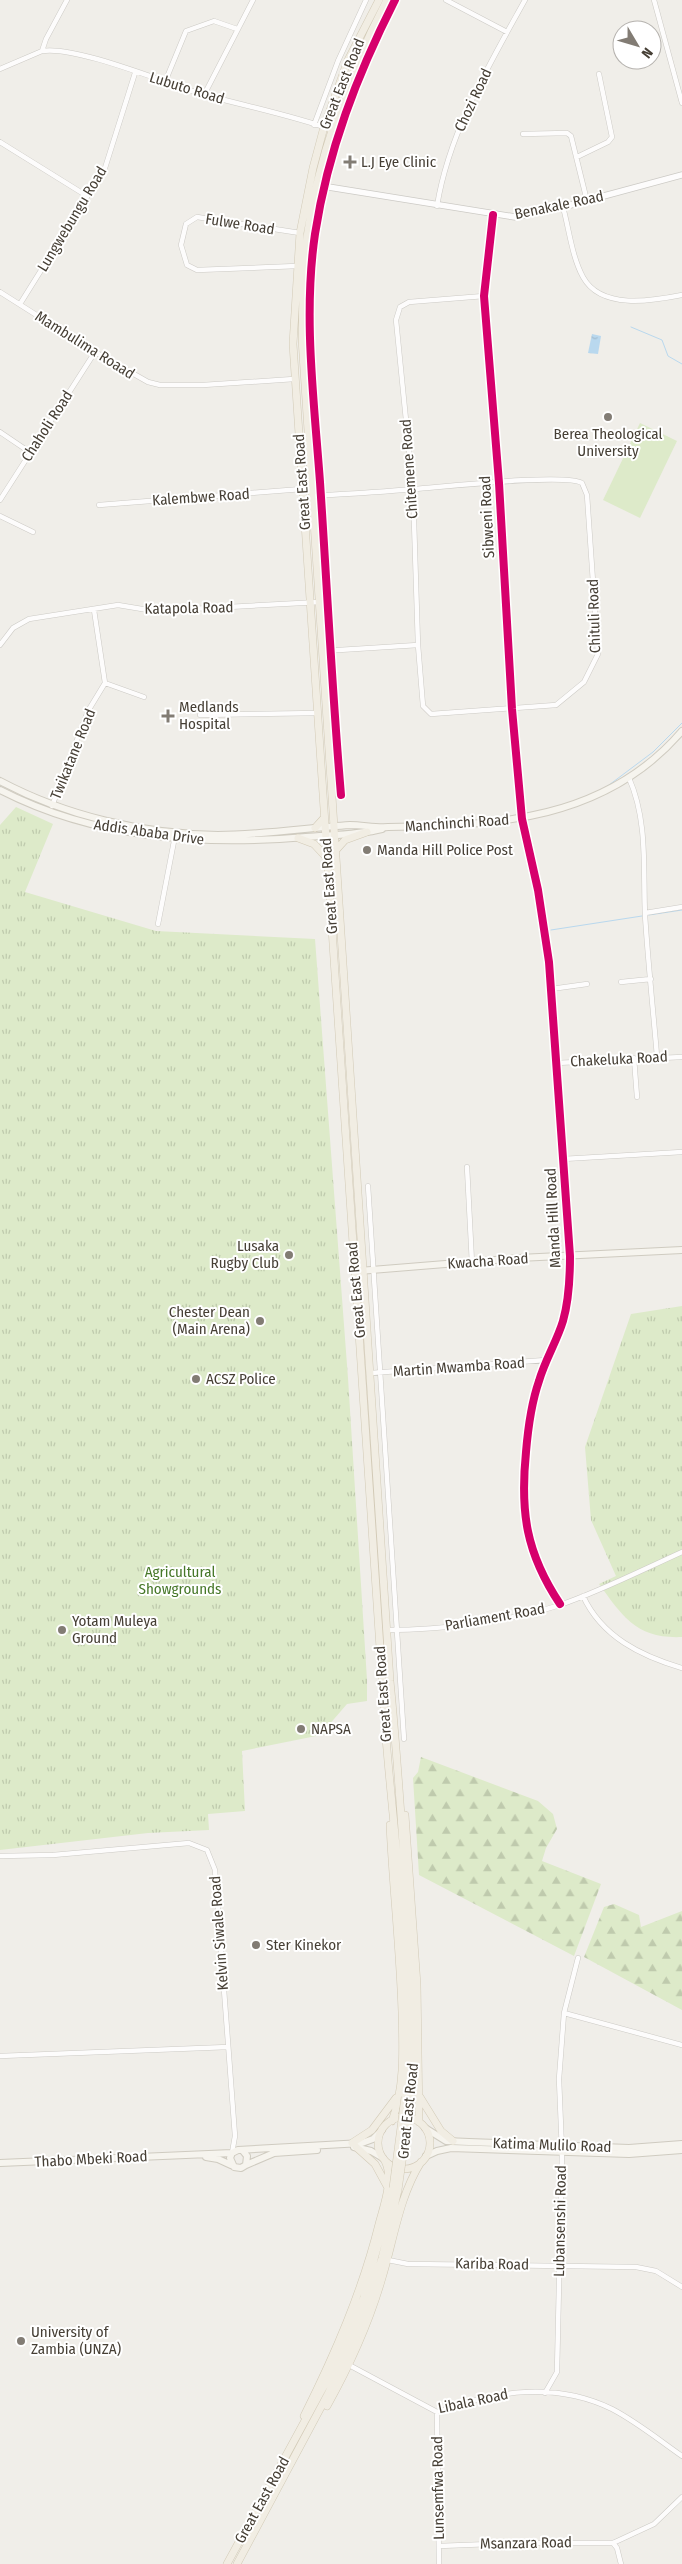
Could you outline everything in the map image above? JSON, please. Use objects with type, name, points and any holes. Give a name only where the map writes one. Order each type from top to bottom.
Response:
[{"type":"main road","name":"Great East Road","points":[[379,0],[348,60],[313,168],[300,233],[293,344],[354,1272],[363,1376],[390,1785],[406,1964],[408,2096],[419,2122]]},
{"type":"main road","name":"Great East Road","points":[[236,2564],[301,2438],[354,2325],[376,2257],[393,2188],[408,2096],[413,2036],[411,1964],[398,1765],[387,1630],[302,339],[304,268],[320,186],[327,128],[356,62],[387,0]]},
{"type":"main road","name":"Manchinchi Road","points":[[335,835],[385,828],[522,819],[571,807],[605,792],[629,778],[661,754],[682,732]]},
{"type":"main road","name":"Addis Ababa Drive","points":[[0,781],[52,804],[123,825],[218,842],[335,835]]},
{"type":"main road","name":"Addis Ababa Drive","points":[[0,790],[49,812],[123,832],[217,835],[334,826]]},
{"type":"main road","points":[[315,828],[324,818]]},
{"type":"main road","name":"Manchinchi Road","points":[[334,826],[362,825],[385,828]]},
{"type":"main road","points":[[336,850],[345,840],[367,832]]},
{"type":"main road","points":[[298,838],[314,844],[327,858]]},
{"type":"main road","name":"Kwacha Road","points":[[354,1272],[472,1262],[682,1250]]},
{"type":"main road","name":"Great East Road","points":[[392,2121],[408,2096]]},
{"type":"main road","points":[[393,2188],[378,2168],[354,2145],[408,2096],[453,2141]]},
{"type":"main road","points":[[405,2118],[419,2122],[425,2128],[430,2140],[424,2159],[414,2167],[401,2169],[384,2159],[379,2144],[382,2130],[392,2121],[405,2118]]},
{"type":"main road","name":"Katima Mulilo Road","points":[[425,2128],[441,2139],[453,2141],[629,2154],[682,2150]]},
{"type":"main road","name":"Thabo Mbeki Road","points":[[183,2154],[218,2159],[237,2168],[274,2153],[368,2142],[382,2130]]},
{"type":"main road","name":"Katima Mulilo Road","points":[[424,2159],[451,2148],[629,2148],[682,2144]]},
{"type":"main road","name":"Thabo Mbeki Road","points":[[0,2163],[232,2153],[354,2145],[384,2159]]},
{"type":"main road","points":[[242,2151],[248,2159],[246,2165]]},
{"type":"main road","points":[[231,2165],[230,2158],[232,2153]]},
{"type":"main road","name":"Great East Road","points":[[384,2159],[389,2170],[393,2188]]},
{"type":"main road","name":"Great East Road","points":[[227,2564],[301,2438],[318,2423],[349,2365],[375,2302],[388,2260],[404,2194],[424,2159]]},
{"type":"street","points":[[0,69],[42,51],[67,0]]},
{"type":"street","points":[[204,94],[254,0]]},
{"type":"street","points":[[314,125],[338,61],[366,0]]},
{"type":"street","points":[[341,795],[311,341],[315,236],[320,186],[348,102],[395,0]]},
{"type":"street","points":[[446,0],[507,32]]},
{"type":"street","name":"Chozi Road","points":[[437,206],[444,167],[451,148],[524,0]]},
{"type":"street","points":[[654,0],[682,103]]},
{"type":"street","points":[[165,82],[186,31],[214,21],[237,29]]},
{"type":"street","name":"Lubuto Road","points":[[42,51],[65,52],[204,94],[327,128]]},
{"type":"street","points":[[674,71],[682,69]]},
{"type":"street","name":"Lungwebungu Road","points":[[20,304],[107,162],[135,72]]},
{"type":"street","points":[[578,157],[608,142],[612,137],[599,74]]},
{"type":"street","points":[[523,134],[567,133],[573,138],[587,201]]},
{"type":"street","points":[[0,142],[87,196]]},
{"type":"street","name":"Benakale Road","points":[[320,186],[515,217],[587,201],[682,175]]},
{"type":"street","points":[[563,207],[579,270],[587,283],[596,292],[612,299],[634,300],[665,298],[682,294]]},
{"type":"street","name":"Sibweni Road","points":[[493,215],[484,296],[499,483],[512,709],[522,819]]},
{"type":"street","name":"Fulwe Road","points":[[297,266],[197,270],[187,265],[180,246],[186,224],[197,218],[300,233]]},
{"type":"street","name":"Mambulima Roaad","points":[[0,292],[136,378],[160,385],[294,379]]},
{"type":"street","name":"Chitemene Road","points":[[431,714],[423,706],[418,645],[413,490],[396,320],[400,307],[409,302],[484,296]]},
{"type":"street","name":"Chaholi Road","points":[[0,500],[95,352]]},
{"type":"street","points":[[0,432],[31,453]]},
{"type":"street","name":"Chituli Road","points":[[431,714],[556,705],[584,682],[598,654],[585,486],[578,480],[499,483]]},
{"type":"street","points":[[312,496],[499,483]]},
{"type":"street","name":"Kalembwe Road","points":[[99,505],[302,489]]},
{"type":"street","points":[[0,516],[33,532]]},
{"type":"street","name":"Katapola Road","points":[[0,645],[13,628],[29,619],[118,605],[154,611],[320,602]]},
{"type":"street","points":[[94,610],[105,683],[144,697]]},
{"type":"street","points":[[323,651],[418,645]]},
{"type":"street","name":"Twikatane Road","points":[[49,812],[88,711],[105,683]]},
{"type":"street","points":[[200,715],[318,713]]},
{"type":"street","points":[[629,778],[636,794],[644,848],[645,913],[657,1056]]},
{"type":"street","name":"Manda Hill Road","points":[[522,819],[538,890],[551,989],[570,1256],[570,1288],[563,1321],[538,1381],[528,1429],[522,1481],[523,1507],[530,1544],[539,1569],[560,1604]]},
{"type":"street","points":[[158,924],[175,835]]},
{"type":"street","points":[[645,913],[682,907]]},
{"type":"street","points":[[622,982],[651,979]]},
{"type":"street","points":[[551,989],[587,984]]},
{"type":"street","name":"Chakeluka Road","points":[[556,1063],[657,1056],[682,1057]]},
{"type":"street","points":[[634,1058],[637,1098]]},
{"type":"street","points":[[563,1159],[682,1152]]},
{"type":"street","points":[[467,1167],[472,1262]]},
{"type":"street","points":[[368,1186],[404,1739]]},
{"type":"street","name":"Martin Mwamba Road","points":[[371,1373],[546,1360]]},
{"type":"street","name":"Parliament Road","points":[[387,1630],[476,1623],[560,1604],[583,1596],[682,1552]]},
{"type":"street","points":[[583,1596],[590,1611],[622,1642],[639,1653],[682,1668]]},
{"type":"street","name":"Kelvin Siwale Road","points":[[0,1856],[53,1856],[189,1843],[206,1850],[215,1870],[235,2136],[232,2153]]},
{"type":"street","name":"Lubansenshi Road","points":[[545,2393],[558,2372],[562,2148],[559,2079],[564,2013],[578,1958]]},
{"type":"street","points":[[564,2013],[682,2045]]},
{"type":"street","points":[[0,2056],[228,2048]]},
{"type":"street","name":"Kelvin Siwale Road","points":[[235,2136],[242,2151]]},
{"type":"street","name":"Kariba Road","points":[[388,2260],[408,2264],[560,2265],[643,2268],[656,2271],[682,2287]]},
{"type":"street","name":"Libala Road","points":[[349,2365],[437,2412],[492,2394],[533,2391],[590,2401],[611,2409],[682,2456]]},
{"type":"street","name":"Lunsemfwa Road","points":[[437,2412],[439,2564]]},
{"type":"street","points":[[622,2564],[618,2548],[613,2543],[654,2524],[682,2497]]},
{"type":"street","name":"Msanzara Road","points":[[439,2546],[518,2543],[613,2543]]},
{"type":"green space","points":[[640,423],[677,441],[640,518],[603,500]]},
{"type":"green space","name":"Agricultural Showgrounds","points":[[16,807],[53,824],[25,892],[156,931],[315,939],[348,1378],[367,1701],[347,1704],[328,1726],[326,1734],[242,1751],[245,1811],[208,1814],[209,1830],[148,1833],[0,1850],[0,825]]},
{"type":"green space","points":[[682,1306],[682,1637],[666,1637],[642,1630],[633,1624],[624,1616],[599,1584],[616,1576],[591,1520],[585,1447],[631,1314]]},
{"type":"green space","points":[[421,1757],[538,1801],[553,1814],[557,1829],[546,1848],[542,1861],[601,1884],[574,1956],[419,1875],[413,1778],[418,1772]]},
{"type":"green space","points":[[614,1904],[639,1915],[641,1927],[682,1911],[682,2010],[584,1957],[604,1907]]},
{"type":"water","points":[[592,334],[601,336],[598,354],[588,353]]},
{"type":"waterway","points":[[631,327],[662,340],[668,356],[682,364]]},
{"type":"waterway","points":[[605,788],[653,752],[682,723]]},
{"type":"waterway","points":[[649,915],[682,910]]},
{"type":"waterway","points":[[551,930],[642,916]]},
{"type":"cycle path","points":[[341,795],[311,358],[310,295],[312,265],[321,203],[336,143],[356,85],[395,0]]},
{"type":"cycle path","points":[[493,215],[484,296],[499,483],[512,709],[522,819],[538,890],[549,962],[570,1256],[569,1289],[565,1313],[536,1390],[532,1407],[524,1474],[524,1494],[525,1513],[533,1549],[540,1567],[560,1604]]},
{"type":"place","name":"L.J Eye Clinic","points":[[350,162]]},
{"type":"place","name":"Berea Theological University","points":[[608,417]]},
{"type":"place","name":"Medlands Hospital","points":[[168,716]]},
{"type":"place","name":"Manda Hill Police Post","points":[[367,850]]},
{"type":"place","name":"Lusaka Rugby Club","points":[[289,1255]]},
{"type":"place","name":"Chester Dean (Main Arena)","points":[[260,1321]]},
{"type":"place","name":"ACSZ Police","points":[[196,1379]]},
{"type":"place","name":"Yotam Muleya Ground","points":[[62,1630]]},
{"type":"place","name":"NAPSA","points":[[301,1729]]},
{"type":"place","name":"Ster Kinekor","points":[[256,1945]]},
{"type":"place","name":"University of Zambia (UNZA)","points":[[21,2341]]}]
